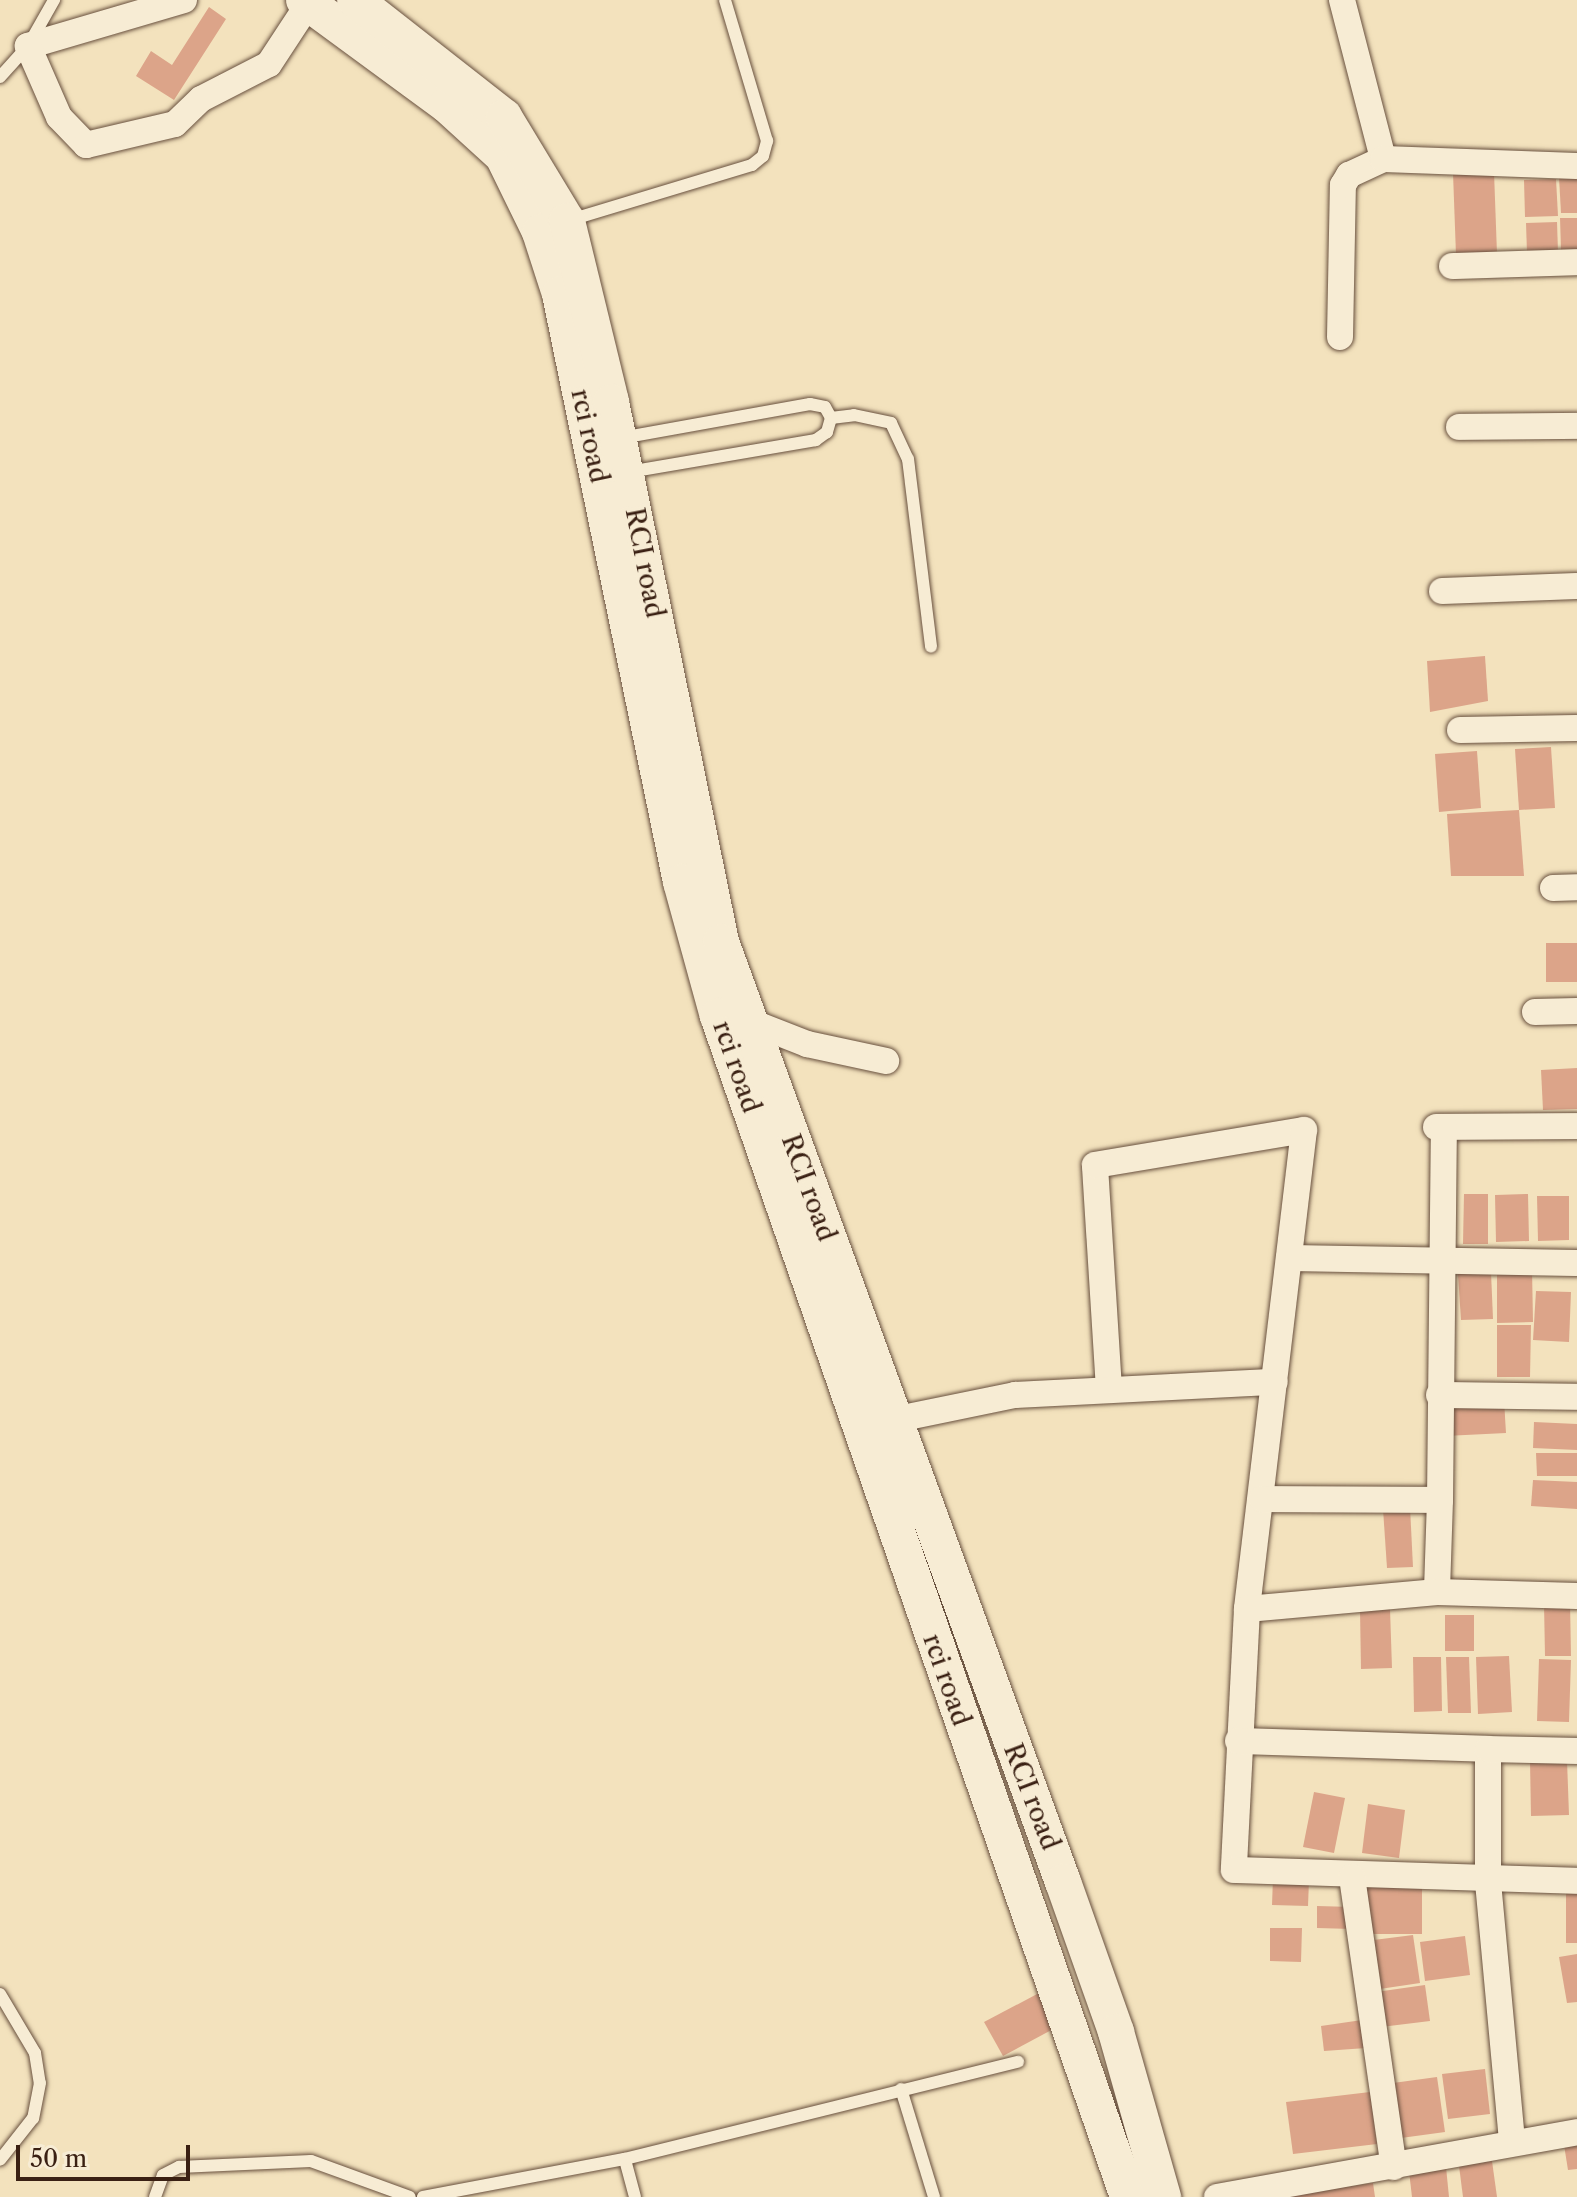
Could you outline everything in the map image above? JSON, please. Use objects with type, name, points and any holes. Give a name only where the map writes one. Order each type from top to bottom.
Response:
[{"type":"main road","name":"RCI road","points":[[355,0],[504,117],[567,221],[622,456],[654,685],[721,942],[746,1020],[1116,2032],[1163,2197]]},
{"type":"main road","name":"rci road","points":[[307,2],[447,105],[503,156],[540,232],[560,294],[654,685],[681,882],[718,1016],[896,1538],[1128,2197]]},
{"type":"main road","points":[[896,1538],[931,1522]]},
{"type":"street","points":[[184,0],[28,46],[59,117],[86,145],[175,124],[201,99],[269,64],[307,2]]},
{"type":"street","points":[[1342,0],[1383,159]]},
{"type":"street","points":[[1340,337],[1343,185],[1363,166],[1383,159],[1577,166]]},
{"type":"street","points":[[1452,266],[1577,262]]},
{"type":"street","points":[[1459,427],[1577,426]]},
{"type":"street","points":[[1442,591],[1577,586]]},
{"type":"street","points":[[1460,730],[1577,728]]},
{"type":"street","points":[[1535,1012],[1577,1011]]},
{"type":"street","points":[[746,1020],[807,1044],[886,1061]]},
{"type":"street","points":[[1437,1592],[1442,1262],[1440,1127],[1577,1126]]},
{"type":"street","points":[[1109,1389],[1095,1165],[1304,1130],[1247,1609],[1238,1741],[1234,1870],[1488,1882],[1577,1881]]},
{"type":"street","points":[[1289,1258],[1577,1263]]},
{"type":"street","points":[[893,1420],[1015,1395],[1275,1382]]},
{"type":"street","points":[[1439,1395],[1577,1397]]},
{"type":"street","points":[[1262,1499],[1440,1500]]},
{"type":"street","points":[[1247,1609],[1437,1592],[1577,1596]]},
{"type":"street","points":[[1238,1741],[1577,1751]]},
{"type":"street","points":[[1488,1749],[1488,1882],[1512,2143]]},
{"type":"street","points":[[1352,1877],[1394,2167]]},
{"type":"street","points":[[1217,2197],[1577,2132]]},
{"type":"lane","points":[[0,77],[28,46],[54,0]]},
{"type":"lane","points":[[567,221],[752,165],[763,156],[767,141],[725,0]]},
{"type":"lane","points":[[810,404],[825,407],[831,418],[827,432],[816,440],[622,456],[810,404]]},
{"type":"lane","points":[[831,418],[854,415],[891,423],[908,459],[931,647]]},
{"type":"lane","points":[[0,1994],[35,2053],[40,2083],[33,2118],[0,2160]]},
{"type":"lane","points":[[423,2197],[625,2159],[1018,2062]]},
{"type":"lane","points":[[901,2089],[934,2197]]},
{"type":"lane","points":[[625,2159],[635,2197]]},
{"type":"lane","points":[[155,2197],[163,2175],[179,2167],[311,2161],[410,2197]]},
{"type":"building","points":[[209,7],[226,19],[174,100],[136,76],[151,51],[172,65]]},
{"type":"building","points":[[1494,172],[1497,254],[1456,255],[1453,173]]},
{"type":"building","points":[[1559,177],[1577,177],[1577,213],[1561,213]]},
{"type":"building","points":[[1556,179],[1558,216],[1525,217],[1524,180]]},
{"type":"building","points":[[1560,218],[1577,218],[1577,249],[1561,250]]},
{"type":"building","points":[[1557,222],[1558,252],[1527,253],[1526,223]]},
{"type":"building","points":[[1485,656],[1488,701],[1430,712],[1427,661]]},
{"type":"building","points":[[1551,747],[1555,808],[1519,810],[1515,749]]},
{"type":"building","points":[[1477,751],[1481,808],[1439,812],[1435,754]]},
{"type":"building","points":[[1519,810],[1524,876],[1451,876],[1447,814]]},
{"type":"building","points":[[1546,943],[1577,943],[1577,982],[1546,982]]},
{"type":"building","points":[[1577,1068],[1577,1109],[1543,1110],[1541,1070]]},
{"type":"building","points":[[1464,1194],[1488,1194],[1488,1244],[1463,1244]]},
{"type":"building","points":[[1528,1194],[1529,1241],[1496,1242],[1495,1195]]},
{"type":"building","points":[[1537,1196],[1569,1196],[1569,1240],[1538,1241]]},
{"type":"building","points":[[1497,1269],[1532,1269],[1533,1322],[1497,1323]]},
{"type":"building","points":[[1491,1272],[1493,1319],[1461,1320],[1458,1274]]},
{"type":"building","points":[[1536,1291],[1571,1292],[1569,1342],[1533,1340]]},
{"type":"building","points":[[1497,1325],[1531,1325],[1530,1377],[1497,1377]]},
{"type":"building","points":[[1504,1400],[1506,1433],[1445,1436],[1444,1402]]},
{"type":"building","points":[[1534,1422],[1577,1424],[1577,1450],[1533,1448]]},
{"type":"building","points":[[1536,1453],[1577,1453],[1577,1476],[1537,1476]]},
{"type":"building","points":[[1533,1480],[1577,1482],[1577,1509],[1531,1506]]},
{"type":"building","points":[[1410,1507],[1413,1567],[1387,1568],[1383,1509]]},
{"type":"building","points":[[1570,1602],[1571,1656],[1545,1656],[1544,1603]]},
{"type":"building","points":[[1390,1609],[1392,1668],[1361,1669],[1360,1610]]},
{"type":"building","points":[[1445,1615],[1474,1615],[1474,1651],[1445,1651]]},
{"type":"building","points":[[1509,1656],[1512,1712],[1478,1714],[1476,1657]]},
{"type":"building","points":[[1413,1657],[1441,1657],[1442,1711],[1414,1712]]},
{"type":"building","points":[[1446,1657],[1469,1657],[1471,1713],[1448,1713]]},
{"type":"building","points":[[1539,1659],[1571,1660],[1569,1722],[1537,1721]]},
{"type":"building","points":[[1567,1760],[1569,1815],[1531,1816],[1530,1761]]},
{"type":"building","points":[[1314,1792],[1345,1798],[1334,1853],[1303,1847]]},
{"type":"building","points":[[1368,1804],[1405,1810],[1399,1858],[1362,1853]]},
{"type":"building","points":[[1273,1878],[1309,1880],[1308,1906],[1272,1905]]},
{"type":"building","points":[[1363,1881],[1422,1881],[1422,1934],[1363,1934]]},
{"type":"building","points":[[1566,1885],[1577,1885],[1577,1943],[1566,1943]]},
{"type":"building","points":[[1317,1906],[1353,1907],[1352,1929],[1317,1928]]},
{"type":"building","points":[[1270,1928],[1302,1928],[1301,1962],[1270,1961]]},
{"type":"building","points":[[1413,1935],[1420,1983],[1373,1990],[1366,1941]]},
{"type":"building","points":[[1465,1936],[1470,1975],[1425,1981],[1420,1942]]},
{"type":"building","points":[[1577,1954],[1577,2002],[1567,2003],[1559,1957]]},
{"type":"building","points":[[1425,1985],[1430,2021],[1381,2027],[1376,1992]]},
{"type":"building","points":[[1039,1993],[1057,2027],[1003,2056],[984,2022]]},
{"type":"building","points":[[1362,2020],[1366,2048],[1324,2051],[1321,2026]]},
{"type":"building","points":[[1485,2069],[1490,2114],[1448,2119],[1442,2074]]},
{"type":"building","points":[[1437,2077],[1445,2132],[1401,2138],[1393,2083]]},
{"type":"building","points":[[1370,2092],[1377,2144],[1293,2154],[1286,2102]]},
{"type":"building","points":[[1577,2143],[1577,2169],[1568,2170],[1564,2145]]},
{"type":"building","points":[[1492,2161],[1497,2197],[1463,2197],[1459,2166]]},
{"type":"building","points":[[1446,2167],[1449,2197],[1412,2197],[1409,2171]]},
{"type":"building","points":[[1373,2183],[1375,2197],[1290,2197],[1290,2195]]}]
